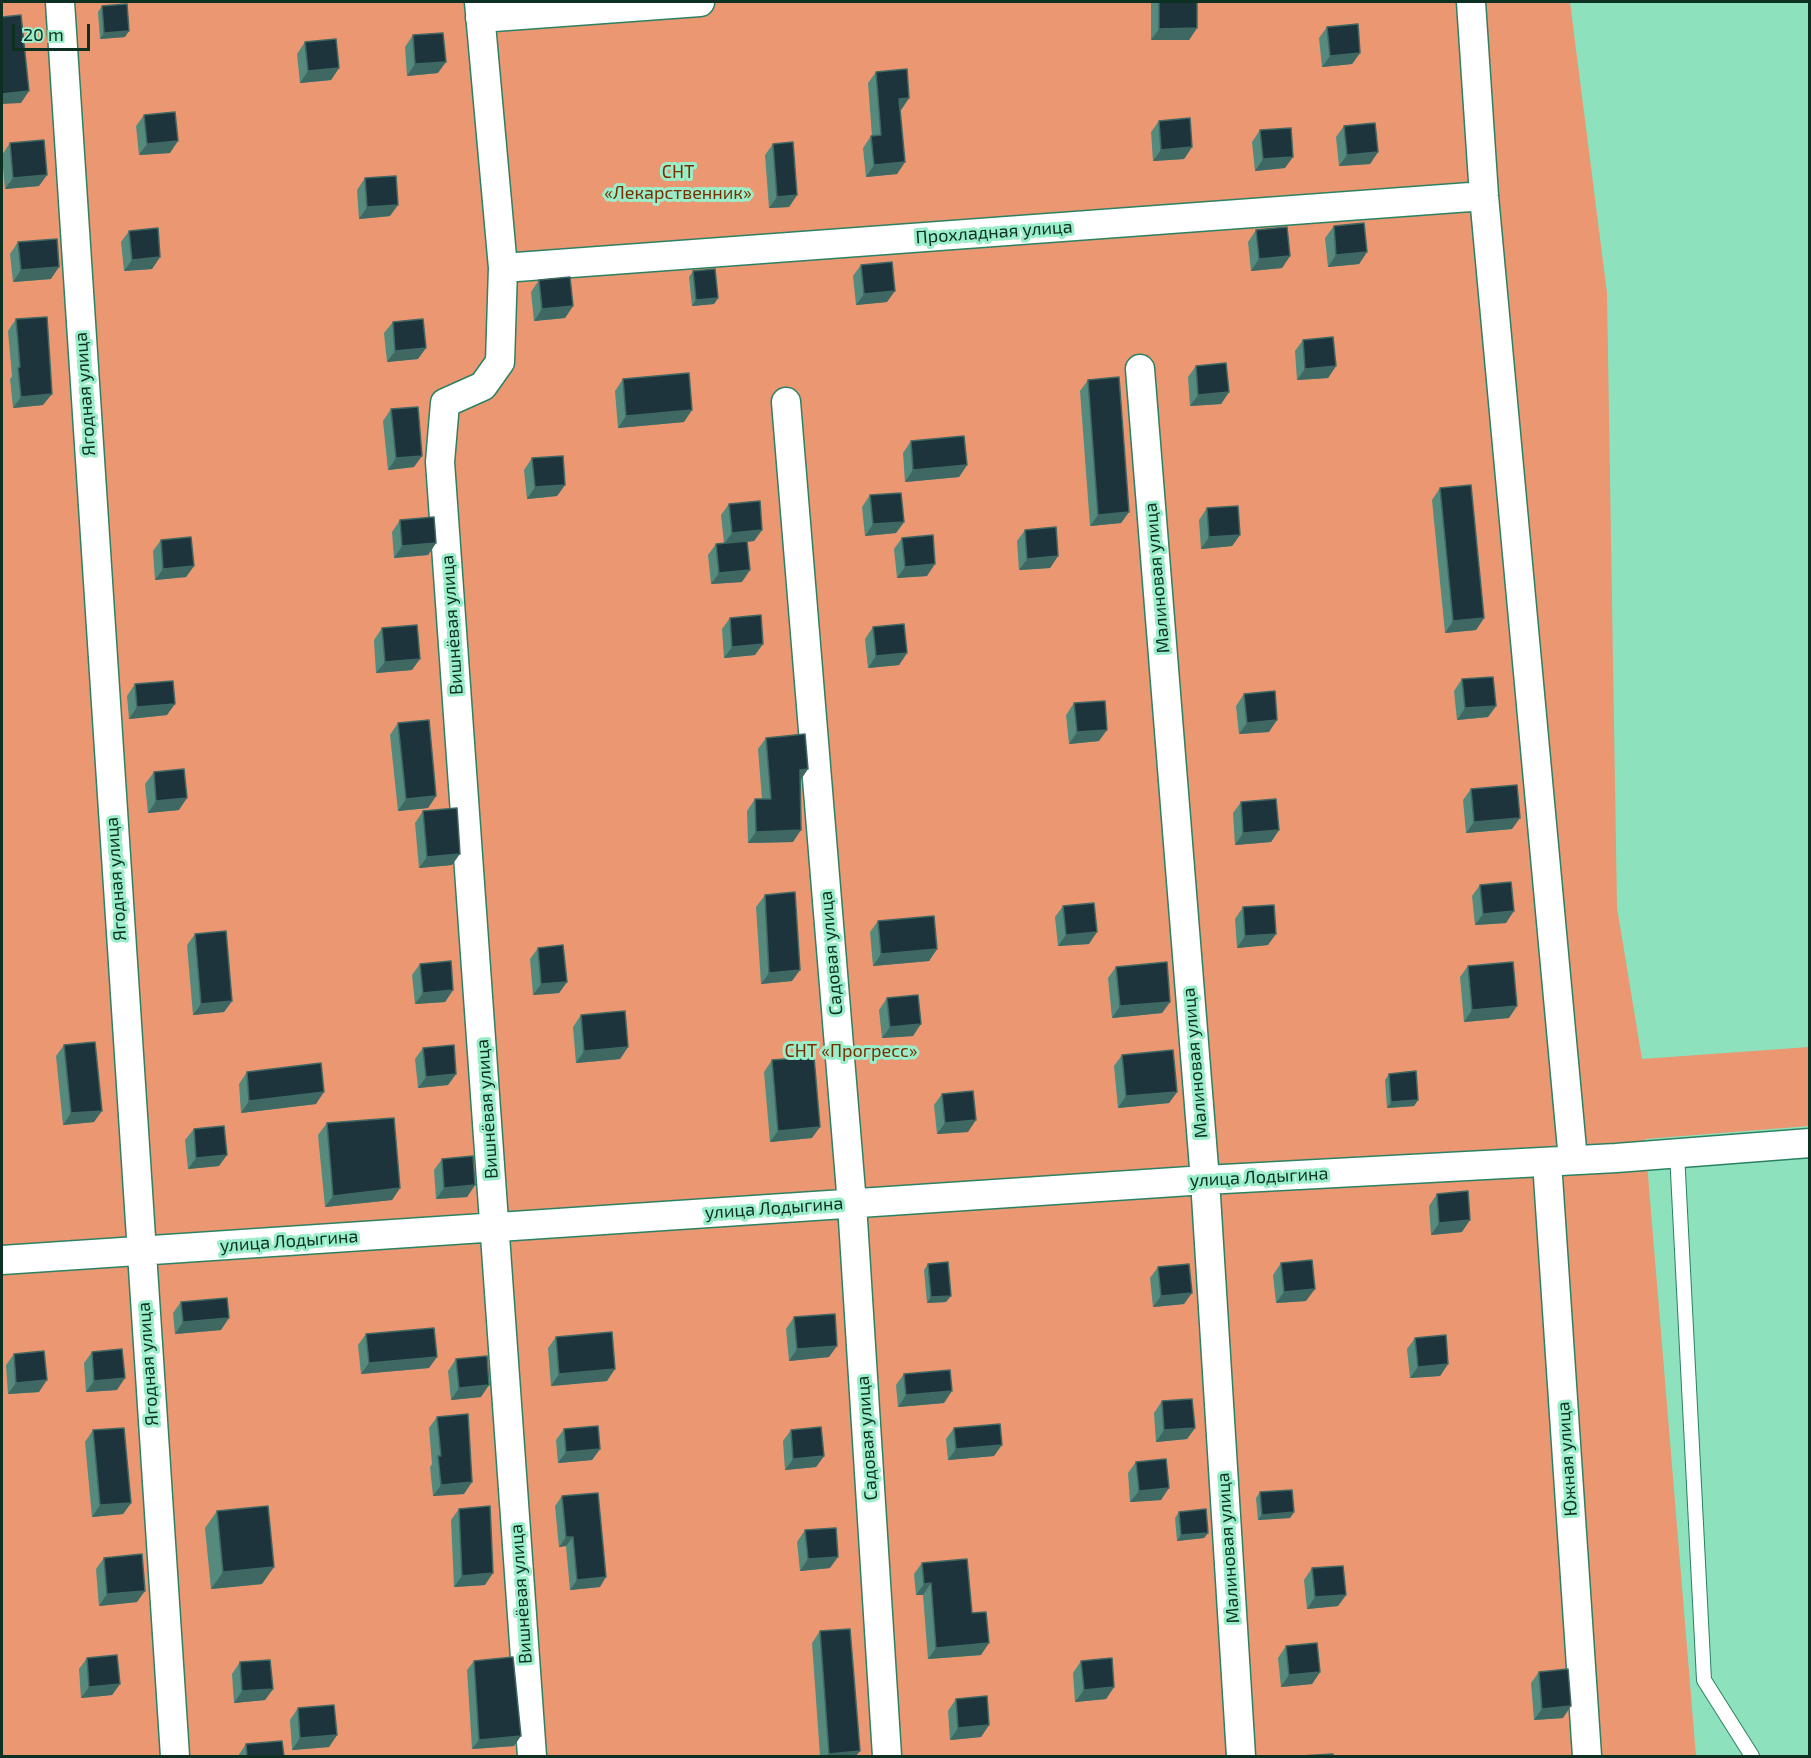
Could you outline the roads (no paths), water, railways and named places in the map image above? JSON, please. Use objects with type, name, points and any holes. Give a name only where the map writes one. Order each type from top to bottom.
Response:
[{"type":"street","name":"Ягодная улица","points":[[60,2],[175,1756]]},
{"type":"street","points":[[504,268],[479,10],[700,2]]},
{"type":"street","name":"Южная улица","points":[[1471,2],[1484,196],[1560,1161],[1587,1756]]},
{"type":"street","name":"Прохладная улица","points":[[504,268],[1484,196]]},
{"type":"street","name":"Вишнёвая улица","points":[[504,268],[500,362],[483,386],[445,403],[440,462],[532,1756]]},
{"type":"street","name":"Малиновая улица","points":[[1140,369],[1204,1180],[1241,1756]]},
{"type":"street","name":"Садовая улица","points":[[786,402],[852,1204],[887,1756]]},
{"type":"street","points":[[1677,1153],[1809,1143]]},
{"type":"street","name":"улица Лодыгина","points":[[2,1260],[1204,1180],[1677,1153]]},
{"type":"lane","points":[[1677,1153],[1704,1680],[1752,1756]]},
{"type":"park label","name":"СНТ «Лекарственник»","points":[[678,182]]},
{"type":"park label","name":"СНТ «Прогресс»","points":[[851,1051]]}]
